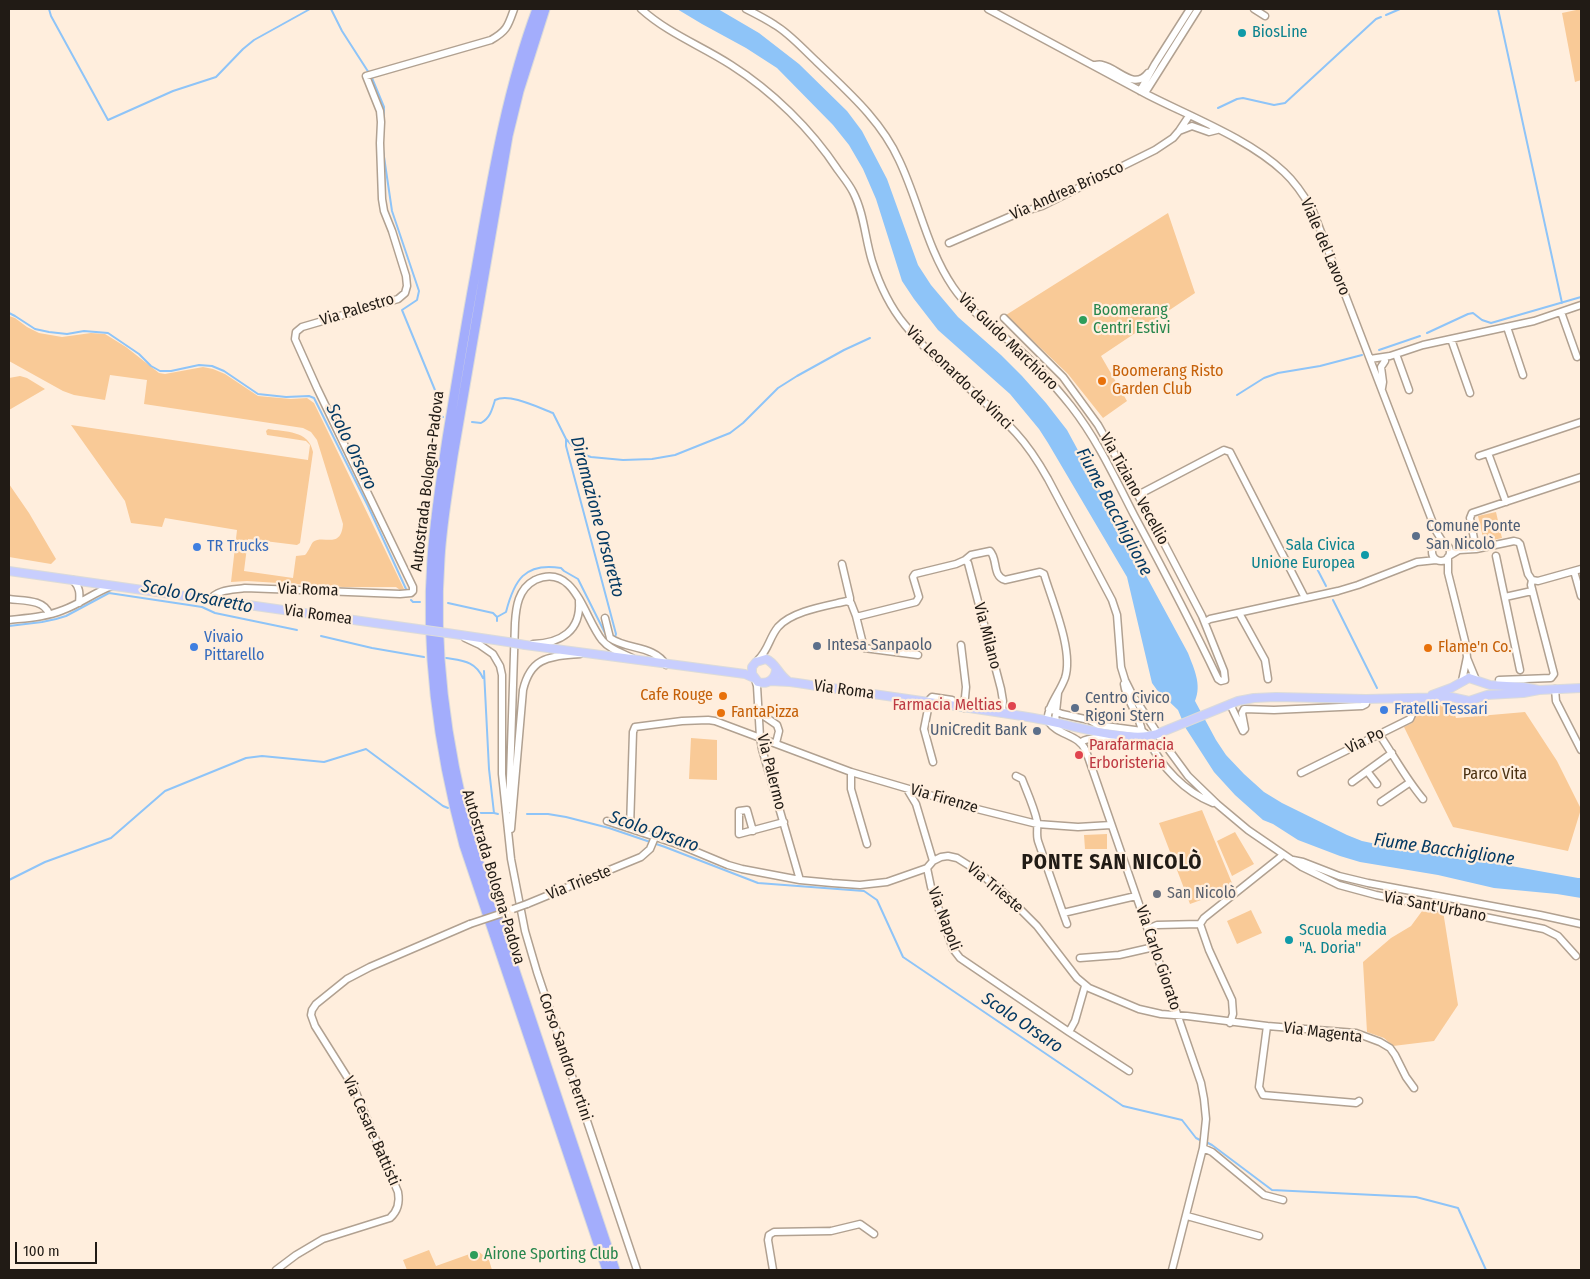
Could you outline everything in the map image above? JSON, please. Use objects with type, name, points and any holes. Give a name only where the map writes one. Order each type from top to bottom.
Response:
[{"type":"highway","name":"Autostrada Bologna-Padova","points":[[537,9],[519,62],[500,138],[461,354],[432,550],[431,651],[435,698],[443,751],[453,804],[464,845],[607,1270]]},
{"type":"highway","name":"Autostrada Bologna-Padova","points":[[545,9],[519,91],[508,136],[453,456],[440,558],[438,605],[440,652],[443,698],[450,751],[461,803],[472,842],[615,1270]]},
{"type":"main road","name":"Via Romea","points":[[9,571],[525,645]]},
{"type":"main road","points":[[525,645],[745,674],[758,682],[768,682],[775,676],[774,665]]},
{"type":"main road","points":[[733,673],[766,659],[774,665],[782,677],[790,682]]},
{"type":"main road","points":[[754,678],[752,671],[756,662]]},
{"type":"main road","points":[[1416,698],[1441,692],[1469,678],[1500,686],[1539,690],[1581,688]]},
{"type":"main road","points":[[1477,681],[1481,690],[1477,698]]},
{"type":"main road","name":"Via Roma","points":[[768,682],[790,682],[929,702],[1050,721],[1100,732],[1144,737],[1160,733],[1230,704],[1263,697],[1416,698]]},
{"type":"main road","points":[[1461,682],[1458,686],[1459,693],[1466,700]]},
{"type":"main road","points":[[1416,698],[1451,697],[1472,701],[1487,695],[1539,690]]},
{"type":"street","name":"Via Palestro","points":[[408,594],[413,591],[413,586],[321,397],[295,339],[296,332],[302,327],[398,299],[405,294],[407,286],[403,267],[383,205],[380,143],[381,116],[377,101],[366,76],[491,40],[503,34],[508,27],[514,9]]},
{"type":"street","name":"Via Leonardo da Vinci","points":[[641,9],[678,36],[730,64],[771,95],[806,129],[837,168],[854,193],[863,220],[873,262],[896,313],[925,348],[1016,433],[1037,461],[1059,497],[1112,600],[1117,615],[1121,667],[1125,680],[1132,694],[1160,733]]},
{"type":"street","name":"Via Guido Marchioro","points":[[746,9],[776,25],[796,42],[840,83],[876,122],[898,158],[932,247],[948,279],[959,296],[972,310],[1044,373],[1073,408],[1130,506],[1218,679],[1221,681]]},
{"type":"street","name":"Viale del Lavoro","points":[[988,9],[1142,92],[1246,144],[1284,172],[1297,186],[1313,211],[1436,532],[1450,551],[1448,573],[1465,641],[1466,657],[1461,682]]},
{"type":"street","points":[[1093,65],[1102,65],[1134,80],[1146,76],[1190,9]]},
{"type":"street","points":[[1142,92],[1198,9]]},
{"type":"street","points":[[1254,9],[1265,16]]},
{"type":"street","points":[[1142,92],[1155,64]]},
{"type":"street","name":"Via Andrea Briosco","points":[[949,243],[1016,214],[1042,206],[1156,150],[1180,131],[1189,116]]},
{"type":"street","points":[[1180,131],[1192,126],[1209,132],[1217,130]]},
{"type":"street","points":[[1373,367],[1390,357],[1423,344],[1507,327],[1581,305]]},
{"type":"street","points":[[1561,312],[1577,357]]},
{"type":"street","name":"Via Tiziano Vecellio","points":[[1004,318],[1063,377],[1098,425],[1138,495],[1205,622],[1224,671],[1225,680],[1221,681]]},
{"type":"street","points":[[1507,327],[1523,375]]},
{"type":"street","points":[[1451,339],[1470,393]]},
{"type":"street","points":[[1370,360],[1390,357]]},
{"type":"street","points":[[1382,389],[1384,382],[1381,367],[1390,357]]},
{"type":"street","points":[[1390,357],[1409,390]]},
{"type":"street","points":[[1480,456],[1581,422]]},
{"type":"street","points":[[1138,495],[1224,450],[1230,452],[1305,598]]},
{"type":"street","points":[[1488,453],[1506,502]]},
{"type":"street","points":[[1476,549],[1470,516],[1474,512],[1581,476]]},
{"type":"street","name":"Viale del Lavoro","points":[[1436,532],[1432,555],[1448,573]]},
{"type":"street","points":[[1417,562],[1440,543],[1459,550],[1518,542],[1522,548],[1528,574],[1532,580],[1532,591],[1554,674],[1551,678],[1499,680]]},
{"type":"street","points":[[1205,622],[1210,619],[1358,585],[1417,562],[1444,560],[1459,550]]},
{"type":"street","points":[[856,616],[916,602],[919,597],[915,574],[956,564],[971,555],[990,551],[993,554],[998,577],[1005,580],[1042,572],[1057,616],[1067,657],[1065,678],[1058,692],[1053,710],[1050,721],[1056,730],[1081,742],[1094,738],[1147,746],[1147,737],[1098,725],[1089,720],[1053,710]]},
{"type":"street","points":[[1496,556],[1520,670]]},
{"type":"street","name":"Via Milano","points":[[965,560],[968,563],[1001,689],[1002,713]]},
{"type":"street","points":[[842,564],[850,601],[864,648],[918,655]]},
{"type":"street","points":[[1532,580],[1538,581],[1578,570],[1581,596]]},
{"type":"street","name":"Corso Sandro Pertini","points":[[509,840],[514,633],[516,604],[519,597],[527,586],[541,578],[563,580],[577,595],[604,642],[613,649],[639,661]]},
{"type":"street","points":[[73,580],[78,585],[80,593],[79,603]]},
{"type":"street","points":[[9,620],[60,612],[112,586]]},
{"type":"street","name":"Via Roma","points":[[210,600],[213,595],[221,592],[245,588],[408,594]]},
{"type":"street","points":[[1505,597],[1532,591]]},
{"type":"street","points":[[525,645],[558,640],[571,630],[576,623],[579,608],[577,595]]},
{"type":"street","points":[[9,599],[41,604],[46,607],[49,614]]},
{"type":"street","points":[[756,662],[769,646],[774,632],[788,619],[850,601]]},
{"type":"street","points":[[1239,613],[1266,660],[1268,679]]},
{"type":"street","points":[[605,618],[610,638],[653,653],[662,658],[666,665]]},
{"type":"street","name":"Corso Sandro Pertini","points":[[447,634],[480,644],[493,654],[500,666],[502,676],[502,774],[511,859],[518,900],[536,972],[637,1270]]},
{"type":"street","points":[[960,708],[966,687],[961,645]]},
{"type":"street","points":[[769,646],[769,653],[774,665]]},
{"type":"street","name":"Corso Sandro Pertini","points":[[509,840],[523,690],[528,675],[536,664],[547,658],[591,654]]},
{"type":"street","name":"Viale del Lavoro","points":[[1466,657],[1477,681]]},
{"type":"street","name":"Via Palermo","points":[[754,678],[758,691],[760,737],[800,880]]},
{"type":"street","name":"Via Leonardo da Vinci","points":[[1125,680],[1124,690],[1147,737]]},
{"type":"street","points":[[758,691],[768,682]]},
{"type":"street","points":[[1555,690],[1556,701],[1581,750]]},
{"type":"street","name":"Via Po","points":[[1301,773],[1410,719],[1416,698]]},
{"type":"street","points":[[1230,704],[1243,731],[1245,729],[1242,711],[1249,708],[1258,711],[1362,706],[1366,704],[1366,699]]},
{"type":"street","points":[[929,702],[924,729],[933,762]]},
{"type":"street","points":[[758,712],[777,725],[779,732],[776,743]]},
{"type":"street","name":"Via Firenze","points":[[630,828],[633,732],[635,727],[678,721],[708,720],[760,737],[851,772],[977,810],[1037,824],[1078,827],[1111,825]]},
{"type":"street","name":"Via Sant'Urbano","points":[[1160,733],[1183,770],[1217,804],[1280,853],[1318,876],[1339,885],[1358,890],[1544,929],[1558,936],[1576,956]]},
{"type":"street","points":[[1379,734],[1409,783],[1423,799]]},
{"type":"street","name":"Via Sant'Urbano","points":[[1147,737],[1167,768],[1177,779],[1202,799],[1217,804]]},
{"type":"street","name":"Via Carlo Giorato","points":[[1081,742],[1086,751],[1201,1082],[1206,1110],[1204,1147],[1172,1270]]},
{"type":"street","points":[[1352,782],[1392,753]]},
{"type":"street","points":[[1367,771],[1377,784]]},
{"type":"street","points":[[851,772],[851,789],[867,844]]},
{"type":"street","points":[[1016,776],[1022,778],[1035,812],[1038,841],[1067,924]]},
{"type":"street","points":[[1381,802],[1409,783]]},
{"type":"street","points":[[906,788],[916,804],[933,861]]},
{"type":"street","points":[[916,804],[917,796],[922,794]]},
{"type":"street","points":[[920,815],[922,794]]},
{"type":"street","name":"Via Palermo","points":[[753,831],[747,810],[739,811],[739,834],[753,831],[784,822]]},
{"type":"street","points":[[607,821],[630,828],[654,841],[680,845],[735,867],[800,880],[832,883],[874,884],[896,880],[927,868],[933,861],[941,857],[936,853],[926,835]]},
{"type":"street","name":"Via Trieste","points":[[492,916],[629,863],[646,854],[654,841]]},
{"type":"street","points":[[1200,924],[1204,918],[1266,867],[1280,853]]},
{"type":"street","name":"Via Trieste","points":[[941,857],[957,858],[1004,892],[1037,926],[1085,986],[1148,1012],[1161,1014],[1177,1013]]},
{"type":"street","name":"Via Sant'Urbano","points":[[1290,860],[1300,861],[1339,876],[1368,883],[1540,914],[1581,924]]},
{"type":"street","name":"Via Napoli","points":[[927,868],[931,887],[953,949],[957,955],[1129,1071]]},
{"type":"street","points":[[1063,913],[1136,896]]},
{"type":"street","name":"Via Cesare Battisti","points":[[276,1270],[296,1254],[323,1239],[390,1218],[396,1213],[398,1205],[398,1192],[361,1103],[346,1074],[315,1026],[312,1010],[316,1004],[347,979],[370,967],[492,916]]},
{"type":"street","points":[[1148,929],[1157,925],[1200,924]]},
{"type":"street","points":[[1200,924],[1209,950],[1232,1000],[1233,1014],[1230,1023]]},
{"type":"street","points":[[1080,958],[1119,955],[1154,948]]},
{"type":"street","points":[[1069,1032],[1075,1021],[1085,986]]},
{"type":"street","name":"Via Magenta","points":[[1177,1013],[1230,1023],[1356,1033],[1380,1042],[1393,1051],[1406,1077],[1414,1088]]},
{"type":"street","name":"Via Magenta","points":[[1267,1026],[1259,1087],[1262,1095],[1356,1103],[1359,1101]]},
{"type":"street","points":[[1204,1147],[1264,1195],[1284,1200]]},
{"type":"street","points":[[1187,1216],[1259,1236]]},
{"type":"street","points":[[773,1270],[768,1240],[769,1235],[774,1232],[831,1231],[860,1224],[874,1234]]},
{"type":"street","points":[[1177,1252],[1178,1270]]},
{"type":"green space","points":[[1581,9],[1581,80],[1575,82],[1562,13]]},
{"type":"green space","name":"Boomerang Centri Estivi","points":[[1168,213],[1195,293],[1101,356],[1127,401],[1103,418],[1068,374],[1006,315]]},
{"type":"green space","points":[[9,316],[39,333],[62,337],[91,333],[105,334],[126,347],[159,373],[165,374],[203,367],[225,374],[258,396],[291,399],[307,398],[314,403],[404,589],[400,590],[396,587],[343,587],[247,581],[231,582],[237,530],[165,518],[162,527],[131,523],[125,501],[71,425],[308,460],[310,445],[306,441],[267,435],[266,431],[268,429],[295,433],[307,440],[311,445],[313,452],[300,543],[297,545],[248,539],[244,571],[293,578],[296,556],[305,555],[313,542],[317,540],[331,540],[339,537],[343,524],[317,440],[311,432],[303,428],[144,404],[147,380],[110,375],[105,400],[74,395],[63,391],[9,361]]},
{"type":"green space","points":[[20,376],[45,389],[9,410],[9,378]]},
{"type":"green space","points":[[9,484],[29,513],[56,559],[51,564],[9,557]]},
{"type":"green space","points":[[1496,512],[1502,538],[1484,542],[1478,516]]},
{"type":"green space","name":"Parco Vita","points":[[1418,705],[1452,705],[1456,718],[1525,712],[1557,761],[1581,809],[1568,851],[1453,827],[1404,727],[1412,723]]},
{"type":"green space","points":[[691,738],[717,740],[717,780],[689,779]]},
{"type":"green space","points":[[1202,810],[1234,888],[1190,904],[1159,823]]},
{"type":"green space","points":[[1235,832],[1254,864],[1232,876],[1217,841]]},
{"type":"green space","points":[[1107,834],[1107,849],[1085,849],[1084,835]]},
{"type":"green space","points":[[1425,907],[1443,911],[1458,1005],[1434,1041],[1393,1046],[1384,1038],[1367,1032],[1363,962],[1391,938],[1411,926]]},
{"type":"green space","points":[[1251,910],[1262,933],[1237,944],[1227,921]]},
{"type":"green space","name":"Airone Sporting Club","points":[[429,1250],[436,1266],[478,1251],[489,1260],[492,1270],[407,1270],[403,1260]]},
{"type":"water","points":[[677,9],[718,9],[759,33],[799,64],[847,111],[862,131],[887,179],[918,265],[931,285],[958,317],[1022,376],[1067,430],[1188,653],[1195,671],[1198,689],[1195,701],[1226,755],[1244,774],[1264,792],[1282,803],[1362,841],[1581,878],[1581,898],[1494,888],[1438,875],[1360,862],[1298,840],[1263,820],[1235,795],[1214,772],[1185,727],[1178,710],[1152,683],[1127,577],[1039,429],[1010,394],[938,330],[902,281],[876,199],[863,169],[849,145],[833,125],[777,68]]},
{"type":"waterway","name":"Diramazione Orsaretto","points":[[49,9],[51,16],[108,120],[173,91],[216,77],[254,40],[310,9]]},
{"type":"waterway","name":"Diramazione Orsaretto","points":[[331,9],[342,31],[369,73]]},
{"type":"waterway","points":[[1386,15],[1400,9]]},
{"type":"waterway","points":[[1498,9],[1562,303]]},
{"type":"waterway","points":[[1218,108],[1243,98],[1274,105],[1285,103],[1376,19],[1381,17]]},
{"type":"waterway","name":"Diramazione Orsaretto","points":[[372,78],[384,107],[383,138]]},
{"type":"waterway","name":"Diramazione Orsaretto","points":[[383,150],[392,211],[419,291],[417,300],[402,310],[437,395],[439,413],[443,417]]},
{"type":"waterway","points":[[1427,333],[1468,314],[1473,313],[1482,320],[1491,323],[1581,297]]},
{"type":"waterway","name":"Scolo Orsaro","points":[[9,313],[35,329],[49,332],[67,334],[84,331],[108,333],[160,371],[171,371],[199,365],[212,366],[224,371],[258,394],[286,397],[309,396],[314,398],[368,506],[406,589]]},
{"type":"waterway","points":[[1379,350],[1420,336]]},
{"type":"waterway","points":[[566,439],[579,453],[591,457],[623,460],[652,459],[675,455],[730,433],[743,423],[778,388],[844,350],[870,338]]},
{"type":"waterway","points":[[1237,395],[1264,378],[1278,373],[1320,366],[1362,355]]},
{"type":"waterway","name":"Diramazione Orsaretto","points":[[472,422],[481,423],[487,419],[495,400],[501,398],[516,399],[553,413],[566,439],[566,446],[616,634],[615,637]]},
{"type":"waterway","points":[[1312,559],[1326,586]]},
{"type":"waterway","name":"Diramazione Orsaretto","points":[[497,617],[506,612],[517,583],[529,571],[548,567],[561,568],[578,579],[607,637]]},
{"type":"waterway","name":"Scolo Orsaretto","points":[[9,626],[42,622],[66,616],[109,593],[202,607],[215,613],[297,630]]},
{"type":"waterway","name":"Scolo Orsaro","points":[[411,600],[413,602],[420,602]]},
{"type":"waterway","points":[[1333,600],[1377,688]]},
{"type":"waterway","name":"Scolo Orsaro","points":[[448,603],[493,613],[497,617],[497,621]]},
{"type":"waterway","name":"Scolo Orsaretto","points":[[321,636],[372,648],[424,657]]},
{"type":"waterway","name":"Scolo Orsaretto","points":[[446,658],[464,661],[473,665],[483,678]]},
{"type":"waterway","name":"Scolo Orsaro","points":[[484,671],[489,769],[494,813],[498,814]]},
{"type":"waterway","points":[[9,880],[45,862],[111,838],[165,791],[246,758],[262,756],[324,762],[366,749],[448,808]]},
{"type":"waterway","points":[[471,813],[494,813]]},
{"type":"waterway","name":"Scolo Orsaro","points":[[527,814],[548,814],[566,817],[609,828],[665,847],[758,883],[864,891],[877,900],[903,957],[1123,1106],[1182,1120],[1196,1138],[1202,1141]]},
{"type":"waterway","name":"Scolo Orsaro","points":[[1206,1142],[1272,1190],[1416,1197],[1458,1208],[1486,1270]]},
{"type":"place","name":"BiosLine","points":[[1242,33]]},
{"type":"place","name":"Boomerang Centri Estivi","points":[[1083,320]]},
{"type":"place","name":"Boomerang Risto Garden Club","points":[[1102,381]]},
{"type":"place","name":"Comune Ponte San Nicolò","points":[[1416,536]]},
{"type":"place","name":"TR Trucks","points":[[197,547]]},
{"type":"place","name":"Sala Civica Unione Europea","points":[[1365,555]]},
{"type":"place","name":"Intesa Sanpaolo","points":[[817,646]]},
{"type":"place","name":"Vivaio Pittarello","points":[[194,647]]},
{"type":"place","name":"Flame'n Co.","points":[[1428,648]]},
{"type":"place","name":"Cafe Rouge","points":[[723,696]]},
{"type":"place","name":"Farmacia Meltias","points":[[1012,706]]},
{"type":"place","name":"Centro Civico Rigoni Stern","points":[[1075,708]]},
{"type":"place","name":"Fratelli Tessari","points":[[1384,710]]},
{"type":"place","name":"FantaPizza","points":[[721,713]]},
{"type":"place","name":"UniCredit Bank","points":[[1037,731]]},
{"type":"place","name":"Parafarmacia Erboristeria","points":[[1079,755]]},
{"type":"place","name":"San Nicolò","points":[[1157,894]]},
{"type":"place","name":"Scuola media \"A. Doria\"","points":[[1289,940]]},
{"type":"place","name":"Airone Sporting Club","points":[[474,1255]]},
{"type":"district","name":"PONTE SAN NICOLÒ","points":[[1112,863]]},
{"type":"water label","name":"Fiume Bacchiglione","points":[[1114,512]]},
{"type":"water label","name":"Fiume Bacchiglione","points":[[1444,850]]}]
